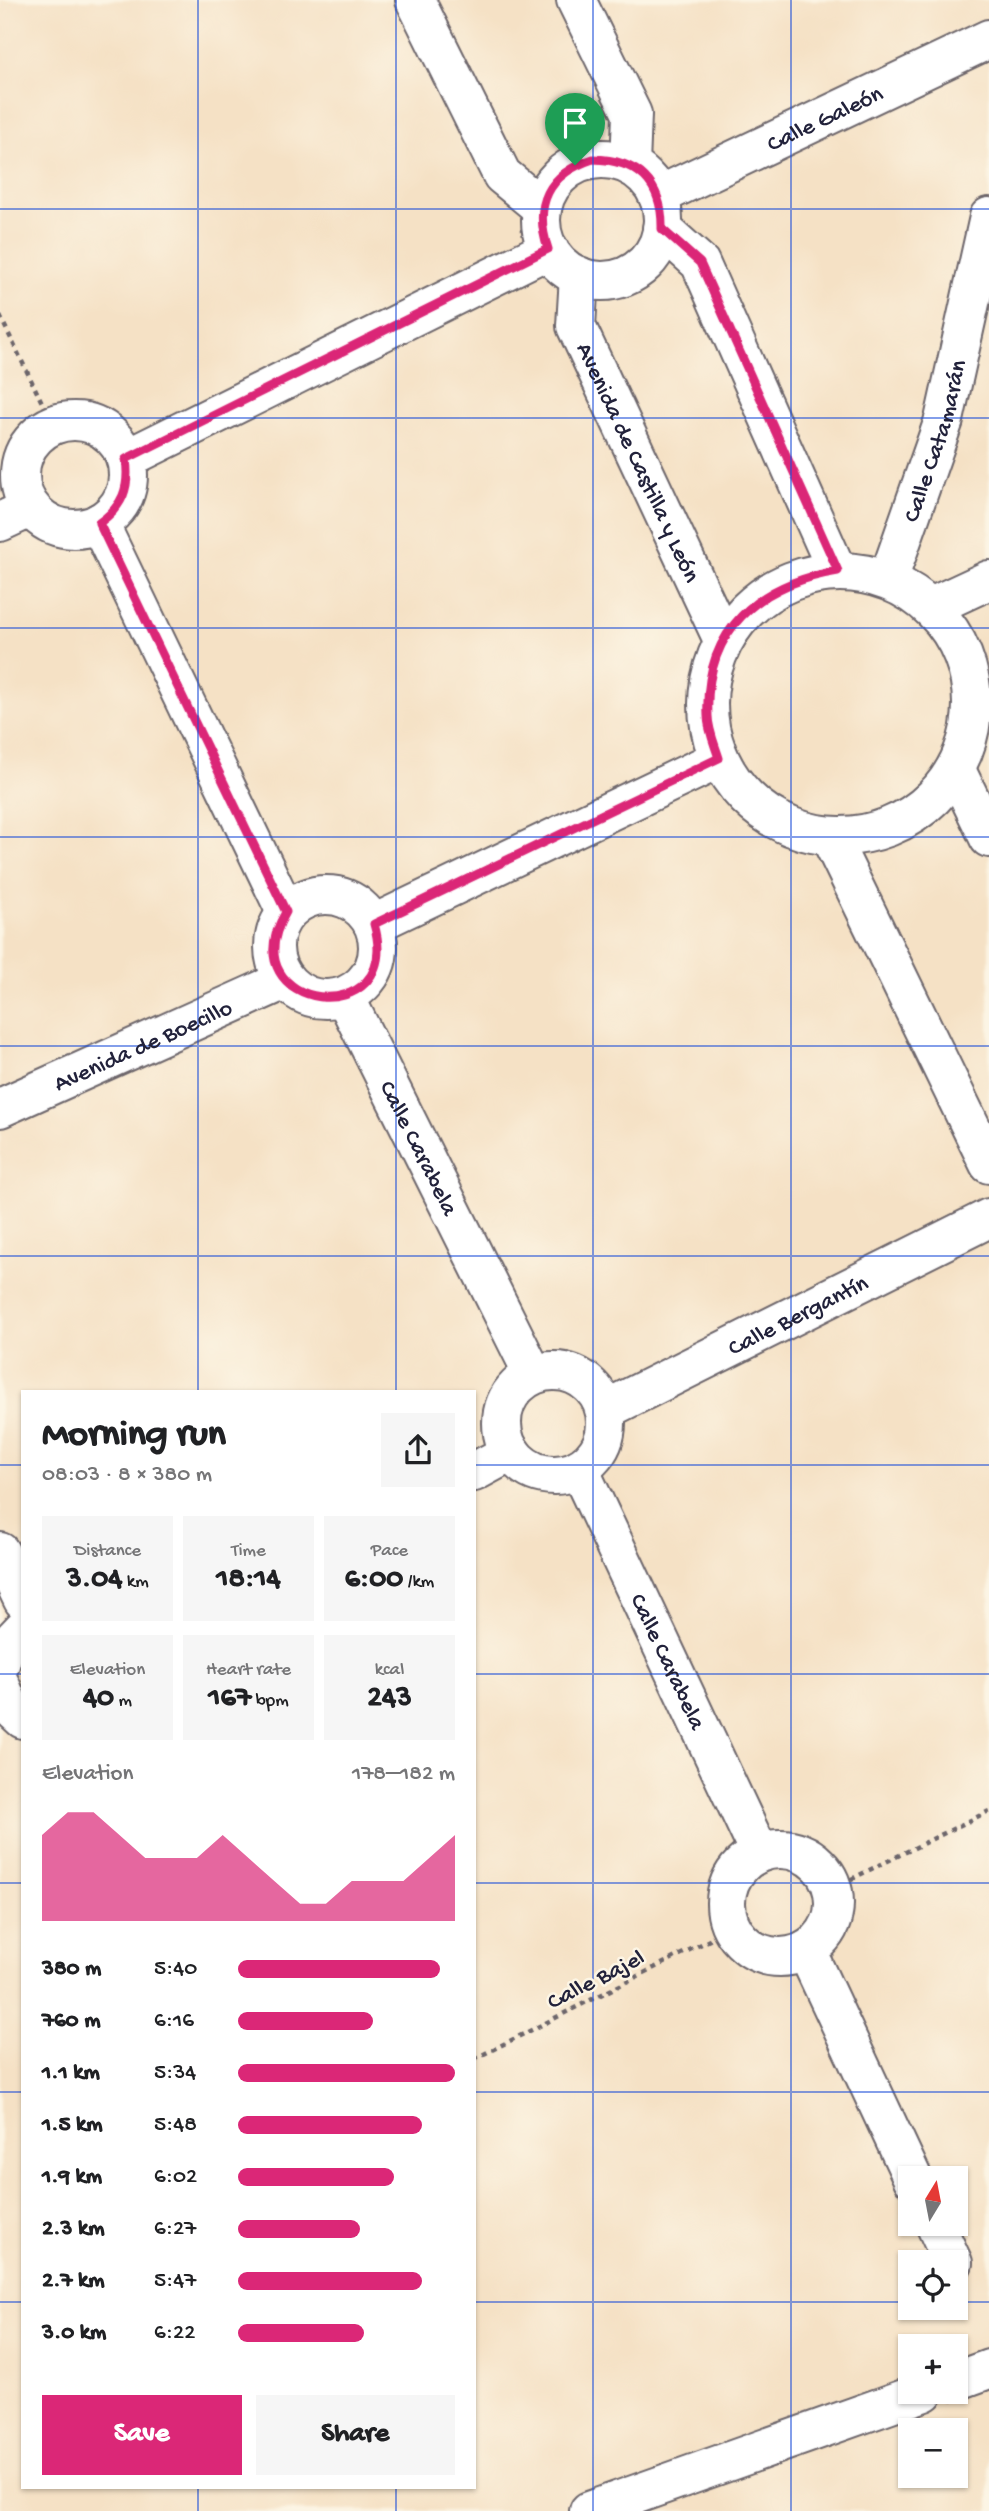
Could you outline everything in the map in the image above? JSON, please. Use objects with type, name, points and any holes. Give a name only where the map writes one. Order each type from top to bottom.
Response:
[{"type":"street","points":[[415,0],[502,175],[542,208]]},
{"type":"street","points":[[576,0],[632,114],[629,165]]},
{"type":"street","name":"Calle Galeón","points":[[660,212],[989,39]]},
{"type":"street","points":[[660,212],[657,247],[647,262],[632,273],[615,279],[597,280],[579,276],[557,260],[548,249],[542,229],[542,208],[548,191],[560,176],[575,165],[593,159],[611,160],[629,165],[646,178],[660,212],[700,263],[838,571]]},
{"type":"street","name":"Calle Catamarán","points":[[888,580],[944,420],[989,217]]},
{"type":"street","points":[[126,459],[548,249]]},
{"type":"street","name":"Avenida de Castilla y León","points":[[579,276],[576,326],[723,640]]},
{"type":"street","points":[[67,421],[86,423],[104,430],[117,443],[126,459],[129,478],[125,496],[114,512],[99,523],[67,529],[15,515],[21,488],[20,469],[26,451],[37,436],[53,425],[67,421]]},
{"type":"street","points":[[99,523],[286,912]]},
{"type":"street","points":[[838,571],[888,580],[911,591],[931,607],[952,632],[981,689],[969,739],[956,770],[927,805],[897,824],[864,835],[830,837],[795,829],[764,813],[738,789],[719,758],[708,719],[709,678],[723,640],[744,612],[772,590],[803,577],[838,571]]},
{"type":"street","points":[[931,607],[989,579]]},
{"type":"street","points":[[374,924],[719,758]]},
{"type":"street","points":[[956,770],[989,838]]},
{"type":"street","points":[[830,837],[989,1164]]},
{"type":"street","points":[[323,894],[341,896],[363,909],[374,924],[379,941],[379,956],[372,973],[361,987],[345,997],[316,999],[298,992],[285,979],[276,964],[273,946],[277,928],[286,912],[305,898],[323,894]]},
{"type":"street","name":"Avenida de Boecillo","points":[[0,1108],[285,979]]},
{"type":"street","name":"Calle Carabela","points":[[345,997],[533,1374]]},
{"type":"street","name":"Calle Bergantín","points":[[605,1410],[989,1218]]},
{"type":"street","points":[[565,1371],[582,1378],[598,1393],[605,1410],[605,1438],[593,1458],[579,1469],[551,1475],[534,1471],[511,1452],[504,1437],[502,1419],[507,1399],[518,1385],[533,1374],[565,1371]]},
{"type":"street","points":[[476,1471],[511,1452]]},
{"type":"street","name":"Calle Carabela","points":[[579,1469],[759,1852]]},
{"type":"street","points":[[0,1552],[21,1596]]},
{"type":"street","points":[[0,1664],[5,1648],[21,1631]]},
{"type":"street","points":[[0,1684],[10,1707],[21,1717]]},
{"type":"street","points":[[785,1848],[803,1853],[819,1864],[833,1888],[832,1924],[822,1940],[807,1952],[785,1958],[766,1957],[749,1949],[731,1929],[725,1904],[731,1878],[743,1862],[759,1852],[785,1848]]},
{"type":"street","points":[[807,1952],[907,2166]]},
{"type":"street","points":[[968,2377],[989,2369]]},
{"type":"street","points":[[589,2511],[898,2401]]},
{"type":"path","points":[[0,316],[53,425]]},
{"type":"path","points":[[833,1888],[989,1811]]},
{"type":"path","name":"Calle Bajel","points":[[476,2058],[731,1929]]},
{"type":"route","points":[[593,159],[629,165],[646,178],[659,196],[663,212],[662,229],[700,263],[838,571],[803,577],[772,590],[744,612],[723,640],[709,678],[708,719],[719,758],[374,924],[379,941],[379,956],[372,973],[361,987],[345,997],[316,999],[298,992],[285,979],[276,964],[273,946],[277,928],[286,912],[99,523],[114,512],[125,496],[129,478],[126,459],[548,249],[542,229],[542,208],[548,191],[560,176],[575,165],[593,159]]}]
